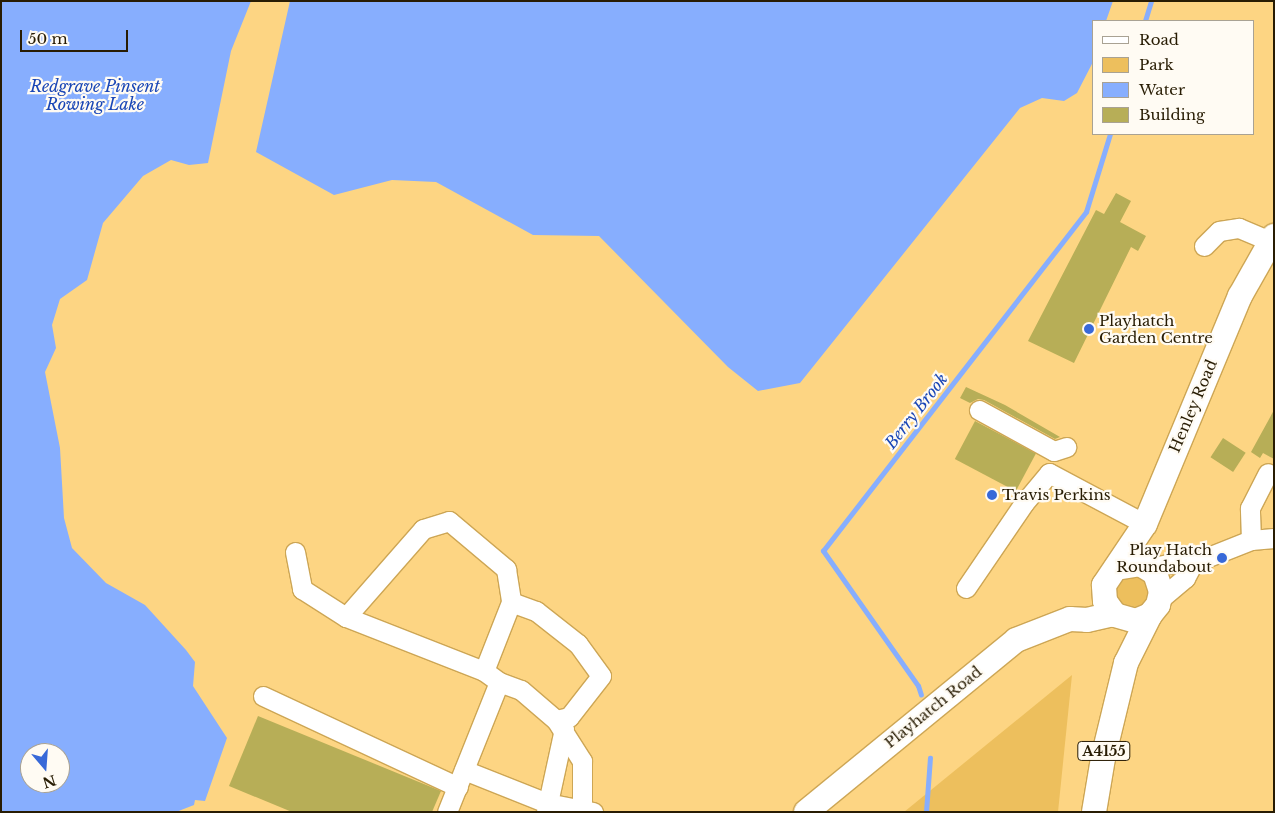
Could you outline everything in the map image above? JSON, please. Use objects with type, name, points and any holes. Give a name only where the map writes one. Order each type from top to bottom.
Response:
[{"type":"main road","name":"Henley Road","points":[[1110,577],[1145,524],[1240,296],[1273,240]]},
{"type":"main road","name":"Henley Road","points":[[1145,524],[1149,568]]},
{"type":"main road","points":[[1132,563],[1149,568],[1158,579],[1155,607],[1136,620],[1114,614],[1105,601],[1110,577],[1132,563]]},
{"type":"main road","name":"Playhatch Road","points":[[1070,619],[1110,577]]},
{"type":"main road","name":"A4155","points":[[1094,812],[1102,758],[1126,663],[1155,607]]},
{"type":"main road","name":"Playhatch Road","points":[[806,812],[1016,640],[1070,619],[1087,620],[1114,614]]},
{"type":"main road","name":"A4155","points":[[1114,614],[1126,663]]},
{"type":"street","points":[[1204,246],[1219,232],[1238,228],[1273,240]]},
{"type":"street","points":[[980,410],[1054,451],[1066,447]]},
{"type":"street","points":[[966,588],[1024,502],[1049,473],[1145,524]]},
{"type":"street","points":[[1251,540],[1250,508],[1268,473]]},
{"type":"street","points":[[346,617],[423,529],[449,521],[506,569],[512,602],[484,671]]},
{"type":"street","points":[[1149,568],[1178,562],[1194,564],[1251,540],[1274,538]]},
{"type":"street","points":[[263,696],[461,779],[546,809],[588,811],[582,761],[560,725],[521,690],[499,682],[484,671],[346,617],[302,589],[295,552]]},
{"type":"street","points":[[1155,607],[1185,578],[1194,564]]},
{"type":"street","points":[[512,602],[536,611],[578,644],[601,676],[569,717],[560,725],[546,809]]},
{"type":"street","points":[[447,812],[499,682]]},
{"type":"green space","points":[[1132,575],[1144,580],[1149,592],[1144,604],[1132,609],[1120,604],[1115,592],[1120,580]]},
{"type":"green space","points":[[1072,675],[1058,812],[904,812]]},
{"type":"water","name":"Redgrave Pinsent Rowing Lake","points":[[1,1],[251,1],[231,51],[208,163],[189,165],[171,160],[143,176],[103,223],[87,280],[60,299],[52,325],[56,348],[45,372],[60,448],[64,518],[72,548],[106,583],[145,605],[186,650],[195,662],[193,686],[227,738],[205,801],[195,800],[194,805],[176,812],[1,812]]},
{"type":"water","points":[[290,1],[1113,1],[1106,20],[1092,20],[1092,64],[1077,93],[1064,101],[1042,98],[1020,108],[800,383],[758,391],[728,367],[599,236],[533,235],[436,182],[392,180],[334,195],[256,152]]},
{"type":"building","points":[[1116,193],[1131,201],[1120,222],[1146,236],[1138,251],[1131,247],[1074,363],[1028,341],[1096,210],[1104,214]]},
{"type":"building","points":[[966,387],[1005,405],[1060,437],[1055,439],[984,400],[978,399],[970,403],[960,398]]},
{"type":"building","points":[[1274,410],[1274,459],[1263,453],[1260,458],[1251,452]]},
{"type":"building","points":[[975,421],[1036,453],[1016,491],[955,459]]},
{"type":"building","points":[[1223,438],[1246,453],[1233,472],[1210,457]]},
{"type":"building","points":[[258,716],[441,791],[432,812],[292,812],[229,786]]},
{"type":"waterway","name":"Berry Brook","points":[[1145,20],[1151,1]]},
{"type":"waterway","name":"Berry Brook","points":[[921,695],[918,686],[823,551],[1086,212],[1110,135]]},
{"type":"waterway","name":"Berry Brook","points":[[926,812],[930,758]]},
{"type":"place","name":"Playhatch Garden Centre","points":[[1089,329]]},
{"type":"place","name":"Travis Perkins","points":[[992,495]]},
{"type":"place","name":"Play Hatch Roundabout","points":[[1222,558]]}]
